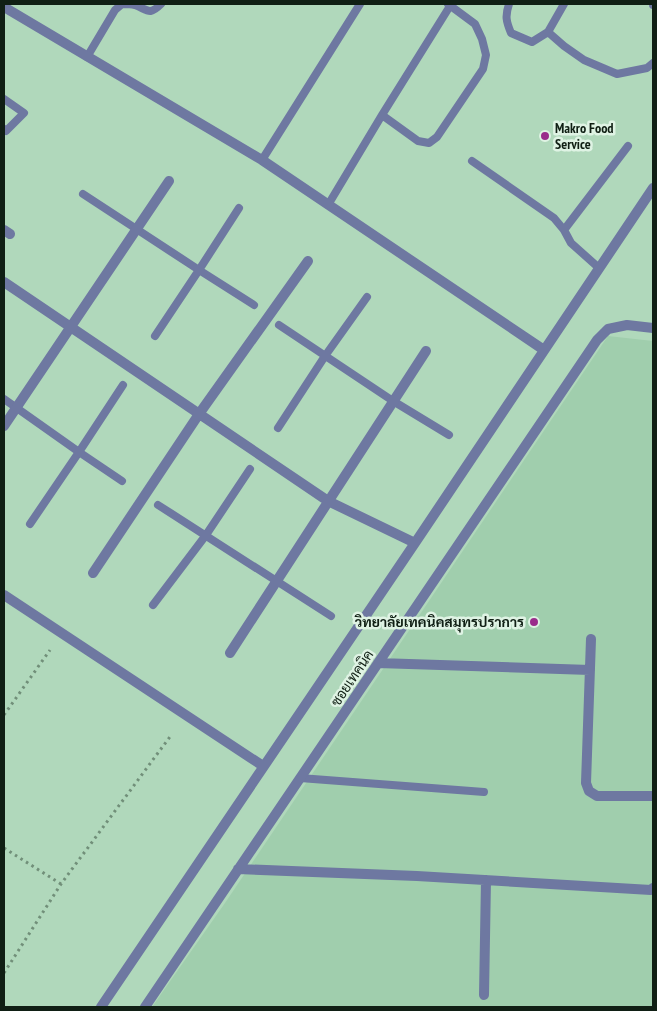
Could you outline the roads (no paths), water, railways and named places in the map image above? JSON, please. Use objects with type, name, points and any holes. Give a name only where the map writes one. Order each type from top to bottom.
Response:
[{"type":"street","points":[[4,7],[262,160],[544,350]]},
{"type":"street","points":[[4,426],[169,181]]},
{"type":"street","points":[[101,1007],[653,188]]},
{"type":"street","points":[[93,573],[199,414],[308,260]]},
{"type":"street","points":[[4,282],[328,501],[415,543]]},
{"type":"street","name":"ซอยเทคนิค","points":[[145,1007],[597,340],[608,329],[627,324],[653,328]]},
{"type":"street","points":[[230,653],[426,351]]},
{"type":"street","points":[[4,595],[263,766]]},
{"type":"street","points":[[591,639],[586,783],[589,791],[597,796],[653,796]]},
{"type":"street","points":[[378,663],[590,670]]},
{"type":"street","points":[[238,869],[486,880],[651,890],[653,888]]},
{"type":"street","points":[[484,996],[486,880]]},
{"type":"lane","points":[[88,57],[116,10],[122,4],[133,4],[146,11],[153,10],[161,4]]},
{"type":"lane","points":[[262,160],[360,4]]},
{"type":"lane","points":[[509,4],[506,12],[511,32],[532,42],[548,32],[564,4]]},
{"type":"lane","points":[[328,205],[382,115],[449,5],[475,24],[482,39],[486,55],[483,69],[437,137],[429,143],[418,141],[382,115]]},
{"type":"lane","points":[[548,32],[584,60],[617,74],[647,68],[653,63]]},
{"type":"lane","points":[[4,99],[24,113],[6,131],[4,129]]},
{"type":"lane","points":[[564,230],[628,146]]},
{"type":"lane","points":[[472,161],[554,218],[564,230],[571,243],[599,268]]},
{"type":"lane","points":[[83,194],[254,305]]},
{"type":"lane","points":[[155,336],[239,208]]},
{"type":"lane","points":[[278,428],[325,356],[367,297]]},
{"type":"lane","points":[[279,325],[449,435]]},
{"type":"lane","points":[[30,524],[123,385]]},
{"type":"lane","points":[[4,400],[122,481]]},
{"type":"lane","points":[[154,604],[206,536],[250,469]]},
{"type":"lane","points":[[158,505],[331,616]]},
{"type":"lane","points":[[300,778],[484,792]]},
{"type":"place","name":"Makro Food Service","points":[[545,136]]},
{"type":"place","name":"วิทยาลัยเทคนิคสมุทรปราการ","points":[[534,622]]}]
